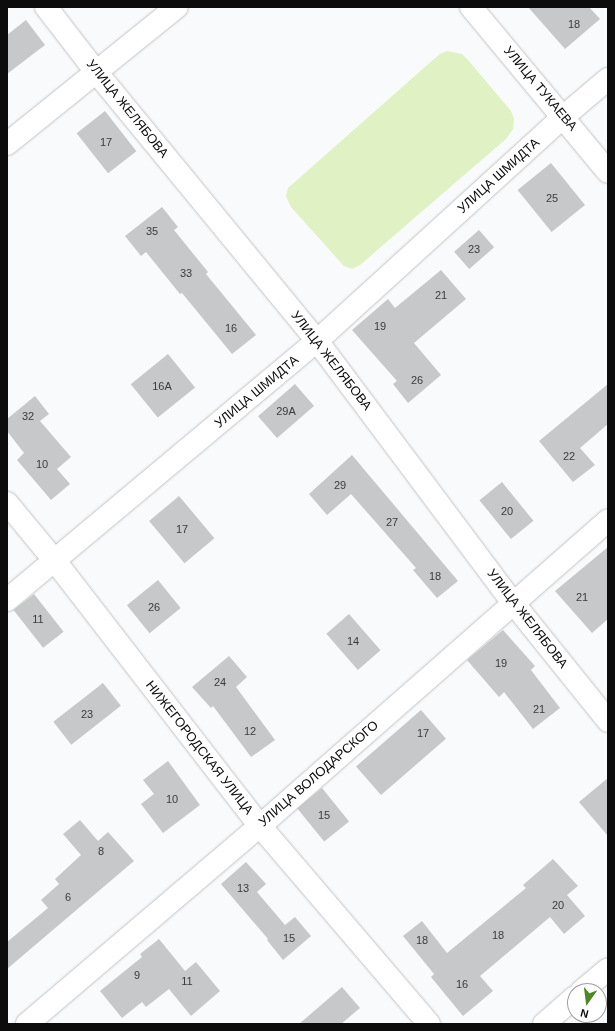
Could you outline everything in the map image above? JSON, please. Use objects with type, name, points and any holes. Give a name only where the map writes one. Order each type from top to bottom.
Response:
[{"type":"street","name":"УЛИЦА ЖЕЛЯБОВА","points":[[46,7],[97,73],[317,342],[514,604],[608,721]]},
{"type":"street","points":[[7,144],[177,7]]},
{"type":"street","name":"УЛИЦА ТУКАЕВА","points":[[471,7],[608,172]]},
{"type":"street","name":"УЛИЦА ШМИДТА","points":[[7,600],[317,342],[563,117],[608,79]]},
{"type":"street","name":"НИЖЕГОРОДСКАЯ УЛИЦА","points":[[7,503],[55,561],[260,826],[429,1024]]},
{"type":"street","name":"УЛИЦА ВОЛОДАРСКОГО","points":[[27,1024],[260,826],[608,520]]},
{"type":"street","points":[[591,983],[608,969]]},
{"type":"street","points":[[544,1024],[567,1004]]},
{"type":"green space","points":[[447,51],[462,54],[468,60],[511,111],[514,119],[513,129],[506,139],[360,265],[352,269],[344,266],[291,207],[286,196],[288,188],[434,59]]},
{"type":"building","points":[[528,7],[589,7],[600,19],[565,49]]},
{"type":"building","points":[[26,20],[45,45],[7,74],[7,35]]},
{"type":"building","points":[[105,111],[136,151],[108,173],[77,133]]},
{"type":"building","points":[[551,163],[585,205],[552,232],[518,190]]},
{"type":"building","points":[[162,207],[178,227],[174,230],[208,272],[206,274],[256,335],[232,354],[146,252],[141,256],[125,236]]},
{"type":"building","points":[[479,230],[494,247],[469,269],[454,252]]},
{"type":"building","points":[[441,270],[466,299],[414,343],[441,375],[408,403],[393,384],[397,381],[352,330],[388,299],[395,308]]},
{"type":"building","points":[[168,354],[195,387],[158,418],[131,384]]},
{"type":"building","points":[[295,384],[314,406],[277,438],[258,416]]},
{"type":"building","points":[[608,384],[608,424],[580,448],[595,465],[573,482],[539,441]]},
{"type":"building","points":[[35,396],[49,414],[40,421],[71,457],[57,469],[70,484],[51,500],[17,460],[24,453],[7,431],[7,419]]},
{"type":"building","points":[[352,455],[458,581],[437,598],[413,570],[416,568],[351,494],[327,515],[309,494]]},
{"type":"building","points":[[502,482],[533,521],[511,539],[479,500]]},
{"type":"building","points":[[179,496],[214,538],[184,563],[149,521]]},
{"type":"building","points":[[608,547],[608,619],[592,633],[555,591]]},
{"type":"building","points":[[158,580],[181,608],[150,633],[127,605]]},
{"type":"building","points":[[34,594],[64,632],[43,648],[14,610]]},
{"type":"building","points":[[349,614],[380,650],[358,670],[326,634]]},
{"type":"building","points":[[503,630],[535,666],[531,670],[560,708],[533,729],[504,692],[499,697],[467,660]]},
{"type":"building","points":[[229,656],[247,677],[236,687],[275,740],[251,757],[213,706],[211,708],[192,687]]},
{"type":"building","points":[[103,683],[121,706],[71,745],[53,722]]},
{"type":"building","points":[[421,710],[446,739],[381,795],[356,766]]},
{"type":"building","points":[[168,761],[200,805],[163,833],[141,804],[154,794],[143,780]]},
{"type":"building","points":[[608,778],[608,836],[579,802]]},
{"type":"building","points":[[322,788],[349,821],[324,842],[297,808]]},
{"type":"building","points":[[80,820],[98,841],[108,832],[134,861],[7,969],[7,942],[48,908],[41,900],[59,884],[55,879],[81,855],[63,834]]},
{"type":"building","points":[[553,859],[578,886],[567,895],[585,916],[564,934],[550,917],[480,976],[493,991],[463,1016],[431,977],[434,974],[403,936],[422,921],[447,953],[526,888],[523,885]]},
{"type":"building","points":[[246,862],[266,884],[257,892],[285,925],[295,917],[311,936],[283,960],[267,940],[268,939],[221,884]]},
{"type":"building","points":[[159,939],[185,971],[196,962],[220,991],[191,1016],[169,989],[146,1007],[142,1002],[122,1018],[100,991],[142,957],[140,954]]},
{"type":"building","points":[[342,987],[360,1008],[341,1024],[299,1024]]}]
